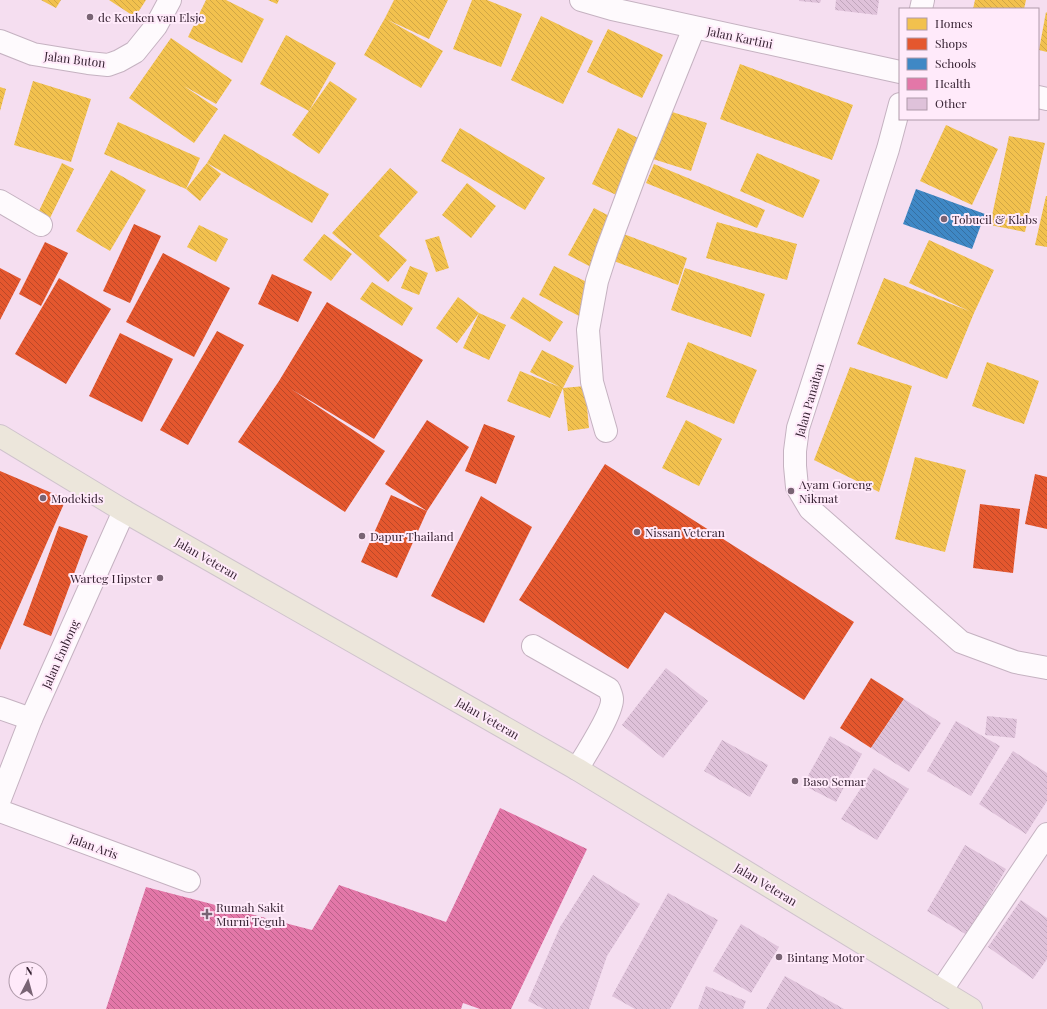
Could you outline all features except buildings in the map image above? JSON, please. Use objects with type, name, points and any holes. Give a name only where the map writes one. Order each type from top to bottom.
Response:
[{"type":"main road","name":"Jalan Veteran","points":[[0,436],[124,511],[577,769],[971,1009]]},
{"type":"street","name":"Jalan Buton","points":[[0,41],[33,54],[108,65],[119,62],[135,52],[156,26],[170,0]]},
{"type":"street","name":"Jalan Kartini","points":[[581,0],[612,9],[694,28],[899,72]]},
{"type":"street","points":[[606,431],[592,382],[588,330],[597,281],[638,167],[694,28]]},
{"type":"street","name":"Jalan Panaitan","points":[[899,108],[888,149],[798,428],[795,451],[797,487],[810,509],[961,642],[1015,662],[1047,668]]},
{"type":"street","points":[[0,201],[41,225]]},
{"type":"street","name":"Jalan Embong","points":[[0,799],[31,719],[124,511]]},
{"type":"street","points":[[533,646],[609,689],[612,699],[610,708],[598,734],[577,769]]},
{"type":"street","points":[[0,708],[31,719]]},
{"type":"street","name":"Jalan Aris","points":[[0,811],[189,881]]},
{"type":"street","points":[[941,991],[1047,834]]},
{"type":"place","name":"de Keuken van Elsje","points":[[90,17]]},
{"type":"place","name":"Tobucil & Klabs","points":[[944,219]]},
{"type":"place","name":"Ayam Goreng Nikmat","points":[[791,491]]},
{"type":"place","name":"Modekids","points":[[43,498]]},
{"type":"place","name":"Nissan Veteran","points":[[637,532]]},
{"type":"place","name":"Dapur Thailand","points":[[362,536]]},
{"type":"place","name":"Warteg Hipster","points":[[160,578]]},
{"type":"place","name":"Baso Semar","points":[[795,781]]},
{"type":"place","name":"Rumah Sakit Murni Teguh","points":[[207,914]]},
{"type":"place","name":"Bintang Motor","points":[[779,957]]}]
